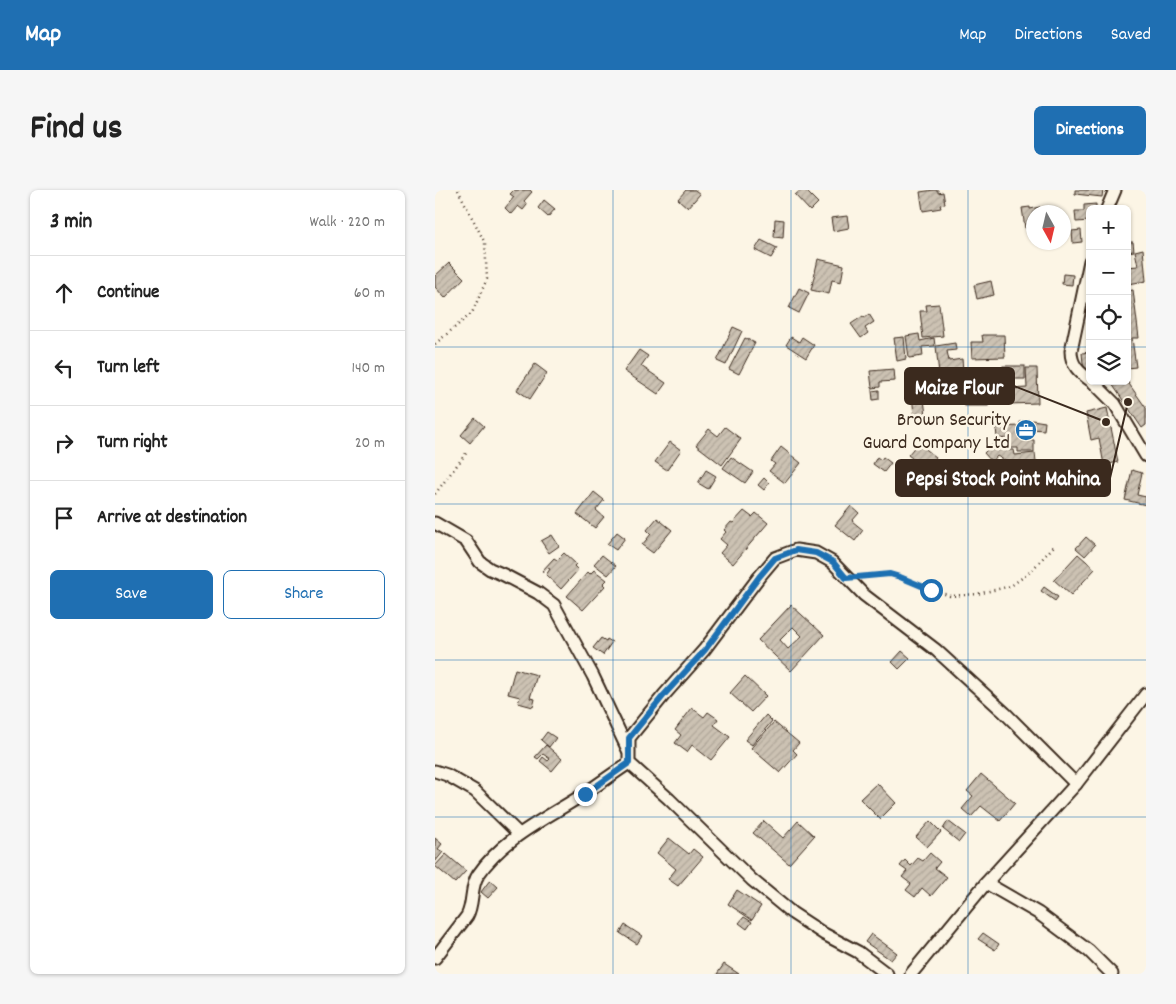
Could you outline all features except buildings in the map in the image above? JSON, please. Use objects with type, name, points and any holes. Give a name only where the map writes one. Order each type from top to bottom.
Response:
[{"type":"street","points":[[1109,205],[1115,190]]},
{"type":"street","points":[[1086,280],[1071,351],[1072,362],[1077,370],[1086,377]]},
{"type":"street","points":[[1095,385],[1115,404],[1146,456]]},
{"type":"street","points":[[435,523],[466,542],[480,562],[490,569],[538,593],[554,605],[593,676],[628,750]]},
{"type":"street","points":[[887,974],[858,952],[824,934],[792,913],[752,880],[629,763],[629,738],[664,695],[705,650],[775,558],[796,550],[816,553],[833,562],[864,595],[936,650],[1005,713],[1076,784]]},
{"type":"street","points":[[911,974],[986,883],[1142,709],[1146,694]]},
{"type":"street","points":[[435,958],[470,911],[473,886],[476,878],[493,858],[519,834],[585,794],[629,763]]},
{"type":"street","points":[[435,772],[447,775],[475,791],[519,834]]},
{"type":"street","points":[[986,883],[1038,913],[1089,951],[1112,974]]},
{"type":"path","points":[[435,344],[472,312],[487,280],[485,243],[458,190]]},
{"type":"path","points":[[435,494],[467,452]]},
{"type":"path","points":[[846,578],[890,574],[950,596],[977,594],[1011,586],[1030,572],[1055,545]]},
{"type":"place","name":"Pepsi Stock Point Mahina","points":[[1128,402]]},
{"type":"place","name":"Maize Flour","points":[[1106,422]]},
{"type":"place","name":"Brown Security Guard Company Ltd","points":[[1026,430]]},
{"type":"route","points":[[585,794],[629,763],[629,738],[664,695],[705,650],[775,558],[796,550],[816,553],[833,562],[846,578],[890,574],[931,590]]}]
